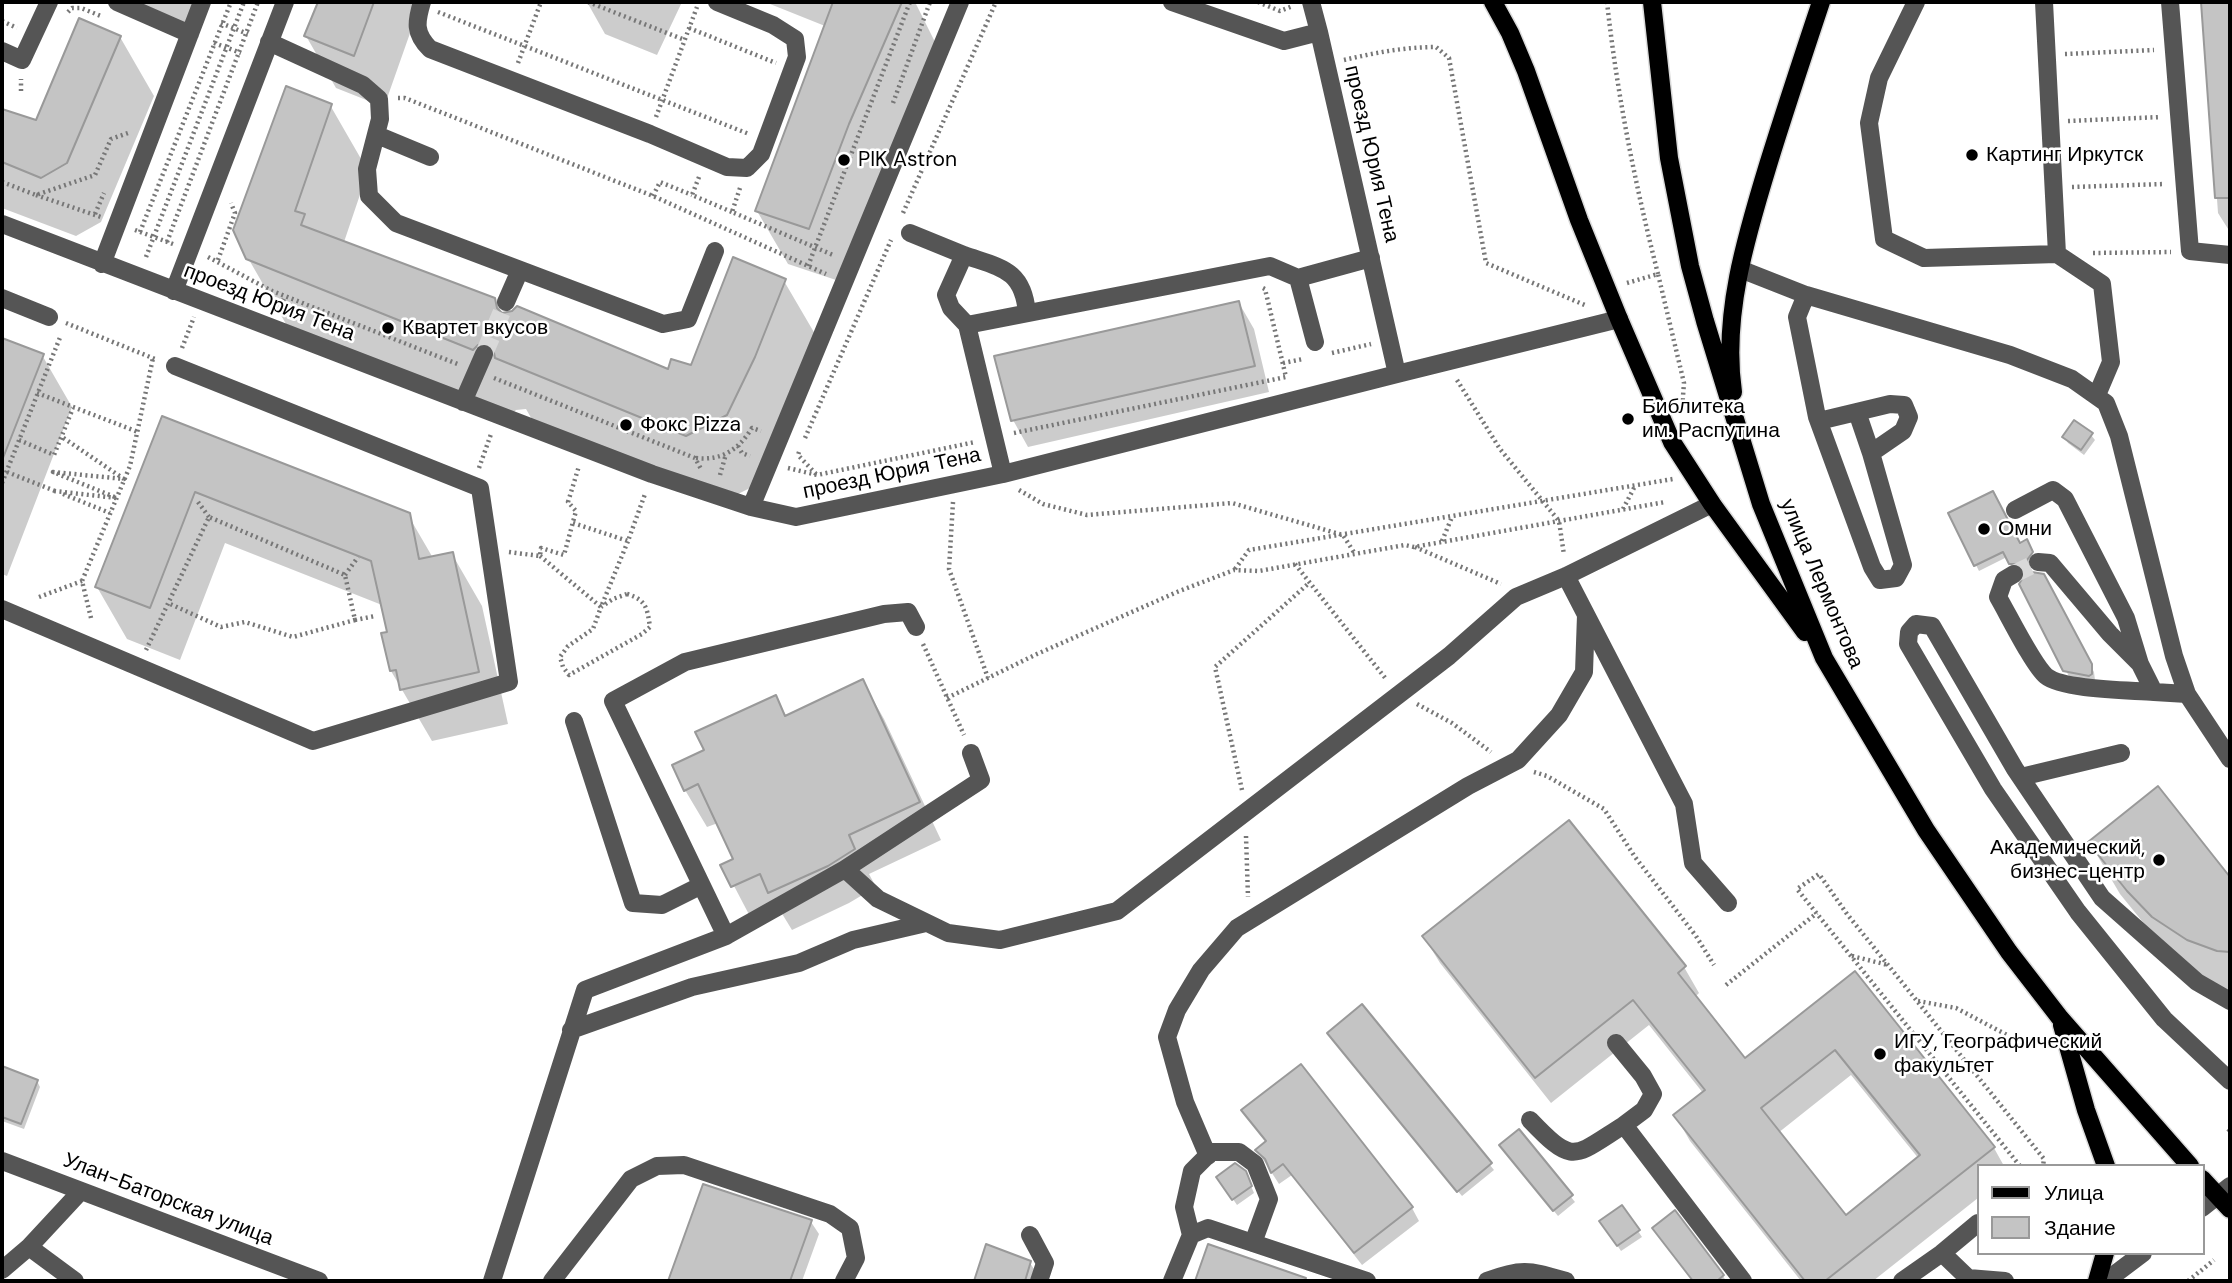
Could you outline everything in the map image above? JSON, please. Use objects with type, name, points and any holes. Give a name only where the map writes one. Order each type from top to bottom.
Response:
[{"type":"main road","points":[[1493,2],[1526,71],[1560,169],[1607,289],[1672,442],[1712,504],[1824,658]]},
{"type":"main road","name":"улица Лермонтова","points":[[1653,2],[1666,132],[1679,213],[1704,321],[1745,457],[1781,558],[1824,658],[1926,831],[2009,952],[2060,1018],[2188,1164]]},
{"type":"main road","points":[[1745,457],[1736,418],[1730,355],[1731,327],[1740,270],[1756,205],[1821,2]]},
{"type":"main road","points":[[2060,1018],[2086,1110],[2105,1164]]},
{"type":"main road","points":[[2204,1180],[2226,1197]]},
{"type":"main road","points":[[2097,1281],[2104,1255]]},
{"type":"street","points":[[2,51],[22,60],[49,2]]},
{"type":"street","points":[[117,2],[190,34]]},
{"type":"street","points":[[174,291],[285,2]]},
{"type":"street","points":[[421,3],[417,19],[419,38],[430,49],[650,134],[727,167],[747,168],[761,154],[797,57],[794,39],[773,25],[717,2]]},
{"type":"street","points":[[751,507],[960,2]]},
{"type":"street","points":[[1172,2],[1284,41],[1319,32]]},
{"type":"street","name":"проезд Юрия Тена","points":[[2,224],[652,474],[751,507],[796,517],[954,484],[1007,480],[1397,374],[1311,2]]},
{"type":"street","points":[[1916,2],[1879,78],[1869,123],[1884,239],[1924,258],[2057,254],[2102,284],[2111,362],[2097,395]]},
{"type":"street","points":[[2043,2],[2057,254]]},
{"type":"street","points":[[2170,2],[2190,251],[2230,255]]},
{"type":"street","points":[[102,264],[200,8]]},
{"type":"street","points":[[269,42],[363,85],[379,99],[380,119],[367,169],[369,196],[396,223],[663,324],[688,318],[715,251]]},
{"type":"street","points":[[377,135],[430,157]]},
{"type":"street","points":[[910,233],[1003,269],[1018,280],[1025,293],[1027,313]]},
{"type":"street","points":[[964,255],[946,295],[951,308],[967,325],[1007,480]]},
{"type":"street","points":[[967,325],[1270,266],[1298,278],[1371,258]]},
{"type":"street","points":[[506,302],[520,270]]},
{"type":"street","points":[[1740,270],[1806,295],[2010,355],[2072,379],[2106,402],[2119,436],[2174,656],[2187,694],[2230,759]]},
{"type":"street","points":[[1298,278],[1315,342]]},
{"type":"street","points":[[1806,295],[1797,317],[1818,419],[1872,567],[1880,580],[1896,578],[1903,565],[1857,412]]},
{"type":"street","points":[[2,298],[57,320]]},
{"type":"street","points":[[1397,374],[1619,319]]},
{"type":"street","points":[[463,402],[484,354]]},
{"type":"street","points":[[2,608],[313,741],[509,682],[480,488],[175,366]]},
{"type":"street","points":[[1818,419],[1890,404],[1904,405],[1909,417],[1903,430],[1871,453]]},
{"type":"street","points":[[2015,510],[2053,490],[2064,499],[2126,618],[2140,664],[2154,692]]},
{"type":"street","points":[[845,869],[878,899],[948,933],[1000,940],[1117,911],[1449,656],[1516,597],[1566,576],[1712,504]]},
{"type":"street","points":[[2038,562],[2050,563],[2110,634],[2140,664]]},
{"type":"street","points":[[2014,574],[2004,580],[1998,597],[2047,677],[2064,684],[2187,694]]},
{"type":"street","points":[[1566,576],[1684,804],[1693,863],[1728,903]]},
{"type":"street","points":[[726,936],[612,701],[685,662],[884,614],[908,612],[916,627]]},
{"type":"street","points":[[1208,1156],[1185,1102],[1167,1037],[1177,1010],[1201,970],[1237,929],[1468,786],[1518,760],[1559,715],[1584,672],[1586,615]]},
{"type":"street","points":[[2230,1001],[2197,982],[2102,898],[2021,776],[1931,626],[1916,624],[1909,632],[1908,644],[1993,789],[2078,912],[2164,1019],[2230,1081]]},
{"type":"street","points":[[574,721],[633,902],[662,905],[700,886]]},
{"type":"street","points":[[492,1281],[585,990],[726,936],[845,869],[981,780],[971,753]]},
{"type":"street","points":[[2021,776],[2121,753]]},
{"type":"street","points":[[571,1030],[692,987],[799,964],[853,940],[926,923]]},
{"type":"street","points":[[1530,1120],[1554,1146],[1569,1153],[1585,1150],[1644,1110],[1653,1094],[1643,1076],[1616,1043]]},
{"type":"street","points":[[1624,1125],[1744,1281]]},
{"type":"street","points":[[1172,1281],[1191,1235],[1184,1206],[1192,1171],[1211,1152],[1239,1152],[1255,1164],[1269,1199],[1253,1243]]},
{"type":"street","name":"Улан-Баторская улица","points":[[2,1161],[319,1281]]},
{"type":"street","points":[[552,1281],[631,1179],[657,1166],[684,1165],[830,1214],[850,1228],[856,1258],[844,1281]]},
{"type":"street","points":[[2,1270],[29,1247],[81,1191]]},
{"type":"street","points":[[2204,1207],[2226,1197]]},
{"type":"street","points":[[1902,1281],[1976,1225]]},
{"type":"street","points":[[1191,1235],[1208,1228],[1367,1281]]},
{"type":"street","points":[[1030,1234],[1045,1263],[1039,1281]]},
{"type":"street","points":[[29,1247],[75,1281]]},
{"type":"street","points":[[1942,1253],[1968,1278],[2005,1281]]},
{"type":"street","points":[[2106,1281],[2140,1255]]},
{"type":"street","points":[[1488,1281],[1528,1270],[1566,1281]]},
{"type":"path","points":[[140,232],[231,2]]},
{"type":"path","points":[[138,277],[244,2]]},
{"type":"path","points":[[167,242],[258,2]]},
{"type":"path","points":[[511,80],[541,2]]},
{"type":"path","points":[[588,2],[685,40]]},
{"type":"path","points":[[650,134],[698,2]]},
{"type":"path","points":[[808,266],[910,2]]},
{"type":"path","points":[[1258,2],[1280,11],[1303,2]]},
{"type":"path","points":[[1607,2],[1614,62],[1635,183],[1684,383],[1681,421],[1672,442]]},
{"type":"path","points":[[421,3],[765,141]]},
{"type":"path","points":[[66,14],[72,8],[81,8],[105,17]]},
{"type":"path","points":[[200,8],[222,24],[269,42]]},
{"type":"path","points":[[689,28],[792,69]]},
{"type":"path","points":[[190,34],[261,61]]},
{"type":"path","points":[[1340,61],[1415,47],[1436,47],[1449,58],[1486,263],[1582,302],[1594,310]]},
{"type":"path","points":[[2046,55],[2174,49]]},
{"type":"path","points":[[379,99],[405,98],[653,196],[826,274]]},
{"type":"path","points":[[2050,121],[2179,116]]},
{"type":"path","points":[[2,182],[36,195],[95,175],[111,139]]},
{"type":"path","points":[[692,195],[707,158]]},
{"type":"path","points":[[732,212],[747,168]]},
{"type":"path","points":[[653,196],[660,182],[833,255]]},
{"type":"path","points":[[2053,188],[2184,184]]},
{"type":"path","points":[[2110,253],[2190,251]]},
{"type":"path","points":[[1607,289],[1658,274]]},
{"type":"path","points":[[1252,286],[1265,289],[1292,401]]},
{"type":"path","points":[[2,483],[37,393],[57,320],[175,366],[201,300]]},
{"type":"path","points":[[1340,351],[1356,347]]},
{"type":"path","points":[[91,618],[82,581],[130,466],[153,358]]},
{"type":"path","points":[[1208,394],[1286,377]]},
{"type":"path","points":[[1458,382],[1500,449],[1559,521],[1566,576]]},
{"type":"path","points":[[37,393],[138,432]]},
{"type":"path","points":[[19,440],[54,455],[73,408]]},
{"type":"path","points":[[472,485],[498,415]]},
{"type":"path","points":[[695,458],[708,459],[726,454],[738,446],[752,428],[761,431]]},
{"type":"path","points":[[62,437],[124,479]]},
{"type":"path","points":[[738,446],[742,453],[751,456]]},
{"type":"path","points":[[717,478],[722,472],[726,454]]},
{"type":"path","points":[[7,472],[110,513]]},
{"type":"path","points":[[117,499],[53,472],[124,479]]},
{"type":"path","points":[[1234,570],[1249,550],[1676,479]]},
{"type":"path","points":[[1007,480],[1043,504],[1087,515],[1232,503],[1343,535],[1355,554]]},
{"type":"path","points":[[540,556],[541,548],[564,555],[576,511],[568,502],[574,482]]},
{"type":"path","points":[[954,484],[949,569],[988,678]]},
{"type":"path","points":[[1623,510],[1636,486]]},
{"type":"path","points":[[54,491],[117,499]]},
{"type":"path","points":[[601,607],[613,598],[627,594],[640,598],[648,611],[650,627],[569,675],[563,667],[561,657],[568,646],[593,629],[601,607],[628,541],[643,500]]},
{"type":"path","points":[[1414,547],[1675,500]]},
{"type":"path","points":[[198,502],[209,517],[345,575]]},
{"type":"path","points":[[1442,542],[1452,516]]},
{"type":"path","points":[[138,667],[209,517]]},
{"type":"path","points":[[573,523],[628,541]]},
{"type":"path","points":[[947,698],[1178,592],[1234,570],[1259,571],[1405,545],[1524,593]]},
{"type":"path","points":[[489,549],[540,556],[601,607]]},
{"type":"path","points":[[355,620],[345,575],[358,557]]},
{"type":"path","points":[[1295,564],[1399,695],[1452,723],[1480,746],[1511,764],[1547,776],[1604,809],[1635,857],[1696,936],[1714,965]]},
{"type":"path","points":[[39,597],[82,581]]},
{"type":"path","points":[[1237,929],[1247,907],[1247,812],[1215,667],[1309,583]]},
{"type":"path","points":[[168,603],[221,627],[246,622],[293,637],[375,616]]},
{"type":"path","points":[[916,627],[971,753]]},
{"type":"path","points":[[2018,1164],[1797,889],[1819,874],[1847,915],[2044,1159],[2043,1164]]},
{"type":"path","points":[[1726,985],[1817,913]]},
{"type":"path","points":[[1852,956],[1888,965]]},
{"type":"path","points":[[1917,1001],[1956,1008],[2007,1035]]},
{"type":"path","points":[[2188,1281],[2214,1260]]},
{"type":"building","points":[[318,2],[374,2],[354,56],[304,36]]},
{"type":"building","points":[[833,2],[902,2],[849,124],[809,229],[755,211]]},
{"type":"building","points":[[2201,2],[2230,2],[2230,198],[2215,198]]},
{"type":"building","points":[[79,18],[121,36],[67,163],[41,178],[2,162],[2,109],[36,120]]},
{"type":"building","points":[[286,86],[332,104],[295,211],[305,214],[301,225],[495,298],[497,308],[502,313],[512,311],[517,306],[668,369],[671,359],[691,365],[733,257],[786,279],[755,357],[727,415],[686,436],[495,358],[493,348],[488,343],[478,345],[473,350],[246,259],[233,230]]},
{"type":"building","points":[[1239,301],[1255,366],[1011,421],[994,356]]},
{"type":"building","points":[[2,338],[44,354],[3,458],[2,458]]},
{"type":"building","points":[[162,416],[410,513],[419,559],[453,552],[479,672],[400,690],[396,670],[390,671],[381,633],[387,632],[371,561],[195,492],[150,608],[95,587]]},
{"type":"building","points":[[2074,420],[2093,433],[2081,450],[2062,437]]},
{"type":"building","points":[[1993,491],[2020,543],[2027,539],[2033,552],[2027,560],[2028,567],[2032,572],[2044,574],[2092,664],[2092,674],[2089,676],[2063,671],[2019,584],[2025,574],[2020,564],[2009,564],[2003,552],[1974,566],[1948,513]]},
{"type":"building","points":[[863,679],[920,802],[849,835],[855,849],[828,866],[768,893],[760,874],[731,887],[720,865],[733,859],[698,784],[684,791],[672,765],[704,750],[695,732],[776,695],[785,716]]},
{"type":"building","name":"Академический, бизнес-центр","points":[[2158,786],[2230,877],[2230,952],[2217,951],[2187,940],[2152,917],[2127,891],[2088,842]]},
{"type":"building","name":"ИГУ, Географический факультет","points":[[1569,820],[1686,966],[1678,973],[1745,1058],[1855,971],[1995,1147],[1825,1281],[1805,1281],[1673,1115],[1705,1090],[1633,1000],[1535,1078],[1422,936]],"holes":[[[1835,1050],[1920,1155],[1846,1215],[1761,1108]]]},
{"type":"building","points":[[1362,1004],[1492,1163],[1457,1192],[1327,1033]]},
{"type":"building","points":[[1301,1064],[1413,1207],[1354,1253],[1283,1164],[1271,1173],[1265,1159],[1255,1150],[1266,1141],[1241,1110]]},
{"type":"building","points":[[2,1066],[38,1080],[21,1124],[2,1117]]},
{"type":"building","points":[[1519,1129],[1573,1195],[1553,1211],[1499,1145]]},
{"type":"building","points":[[1235,1163],[1246,1171],[1252,1186],[1232,1200],[1216,1177]]},
{"type":"building","points":[[703,1184],[812,1220],[790,1281],[668,1281]]},
{"type":"building","points":[[1622,1205],[1640,1230],[1617,1246],[1599,1221]]},
{"type":"building","points":[[1675,1210],[1724,1275],[1717,1281],[1693,1281],[1652,1228]]},
{"type":"building","points":[[986,1244],[1031,1261],[1025,1281],[974,1281]]},
{"type":"building","points":[[1208,1244],[1306,1278],[1305,1281],[1195,1281]]},
{"type":"tunnel","points":[[484,354],[506,302]]},
{"type":"tunnel","points":[[2014,574],[2038,562]]},
{"type":"place","name":"Картинг Иркутск","points":[[1972,155]]},
{"type":"place","name":"PIK Astron","points":[[844,160]]},
{"type":"place","name":"Квартет вкусов","points":[[388,328]]},
{"type":"place","name":"Библитека им. Распутина","points":[[1628,419]]},
{"type":"place","name":"Фокс Pizza","points":[[626,425]]},
{"type":"place","name":"Омни","points":[[1984,529]]},
{"type":"place","name":"Академический, бизнес-центр","points":[[2159,860]]},
{"type":"place","name":"ИГУ, Географический факультет","points":[[1880,1054]]}]
